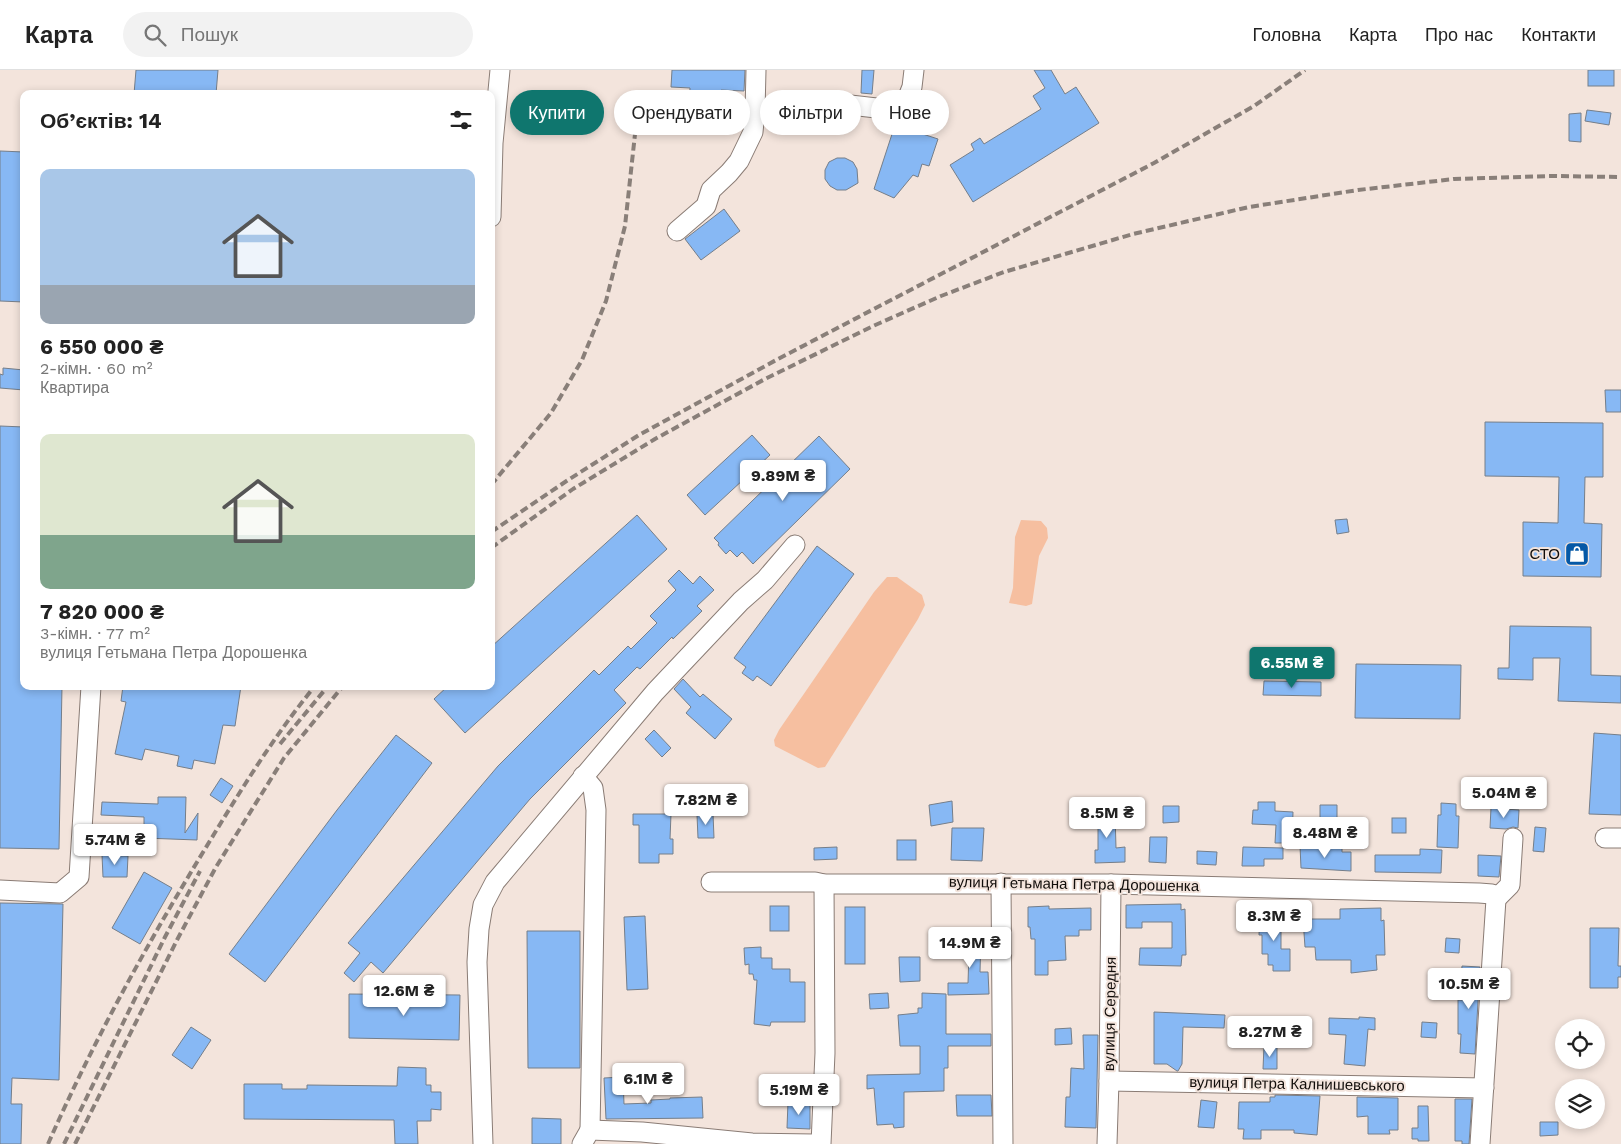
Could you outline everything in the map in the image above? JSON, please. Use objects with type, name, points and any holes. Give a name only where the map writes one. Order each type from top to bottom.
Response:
[{"type":"street","points":[[495,116],[500,70]]},
{"type":"street","points":[[677,231],[706,206],[711,190],[729,173],[738,161],[753,132],[756,112],[756,70]]},
{"type":"street","points":[[756,112],[833,104],[886,109],[904,107],[912,87],[914,70]]},
{"type":"street","points":[[483,1144],[477,962],[479,928],[483,905],[495,882],[655,692],[741,601],[765,580],[795,545]]},
{"type":"street","points":[[0,890],[60,893],[79,877],[91,690]]},
{"type":"street","points":[[583,776],[593,788],[596,810],[586,1137],[814,1144]]},
{"type":"street","points":[[1480,1144],[1496,899],[1510,885],[1513,838]]},
{"type":"street","name":"вулиця Гетьмана Петра Дорошенка","points":[[710,882],[1111,884],[1479,893],[1492,894],[1496,899]]},
{"type":"street","points":[[1001,882],[1003,1144]]},
{"type":"street","points":[[821,1144],[824,1053],[824,884]]},
{"type":"street","name":"вулиця Середня","points":[[1107,1144],[1110,1081],[1111,884]]},
{"type":"street","name":"вулиця Петра Калнишевського","points":[[1110,1081],[1484,1088]]},
{"type":"shaded area","points":[[1021,520],[1041,521],[1047,528],[1048,538],[1039,556],[1032,604],[1026,606],[1009,603],[1013,588],[1015,537]]},
{"type":"shaded area","points":[[887,577],[897,577],[922,595],[925,605],[825,767],[818,768],[775,746],[774,740],[874,592]]},
{"type":"building","points":[[136,70],[218,70],[216,90],[134,90]]},
{"type":"building","points":[[672,70],[745,70],[744,90],[690,90],[690,88],[671,87]]},
{"type":"building","points":[[862,70],[874,70],[871,94],[861,93]]},
{"type":"building","points":[[1034,70],[1051,70],[1065,94],[1076,87],[1099,123],[973,202],[950,165],[974,150],[971,144],[980,138],[984,144],[1041,109],[1033,96],[1045,88]]},
{"type":"building","points":[[1588,70],[1614,70],[1614,86],[1588,86]]},
{"type":"building","points":[[1587,110],[1611,113],[1609,125],[1585,121]]},
{"type":"building","points":[[1581,113],[1581,142],[1569,141],[1569,114]]},
{"type":"building","points":[[892,135],[926,135],[938,139],[929,166],[922,164],[918,177],[913,175],[894,198],[874,189]]},
{"type":"building","points":[[0,151],[20,152],[20,302],[0,301]]},
{"type":"building","points":[[837,158],[845,158],[853,162],[857,169],[858,183],[846,190],[837,190],[830,186],[825,179],[825,170],[829,162]]},
{"type":"building","points":[[724,209],[740,231],[701,260],[685,239]]},
{"type":"building","points":[[3,368],[20,370],[20,390],[0,388],[0,374],[3,375]]},
{"type":"building","points":[[1605,390],[1621,390],[1621,412],[1606,412]]},
{"type":"building","points":[[1485,422],[1603,423],[1603,477],[1585,477],[1584,523],[1602,524],[1601,577],[1523,576],[1523,522],[1558,523],[1559,477],[1485,476]]},
{"type":"building","points":[[0,426],[20,427],[20,690],[62,690],[59,849],[0,848]]},
{"type":"building","points":[[752,435],[770,455],[705,515],[687,495]]},
{"type":"building","points":[[819,436],[850,469],[753,564],[742,552],[737,557],[730,550],[726,554],[714,538]]},
{"type":"building","points":[[637,515],[667,549],[465,733],[434,699],[444,690],[495,690],[495,643]]},
{"type":"building","points":[[1347,519],[1349,532],[1337,534],[1335,520]]},
{"type":"building","points":[[817,546],[854,574],[771,686],[757,676],[753,681],[742,673],[746,667],[734,658]]},
{"type":"building","points":[[679,570],[693,584],[700,576],[714,590],[697,606],[702,611],[673,639],[672,637],[640,669],[637,667],[614,690],[626,703],[530,799],[383,973],[371,962],[354,982],[344,973],[360,953],[348,943],[498,766],[594,670],[599,675],[628,646],[631,649],[657,623],[650,616],[676,590],[668,581]]},
{"type":"building","points":[[1510,626],[1591,627],[1591,675],[1621,676],[1621,703],[1558,701],[1560,658],[1533,658],[1533,680],[1498,679],[1498,668],[1509,668]]},
{"type":"building","points":[[1356,664],[1461,665],[1460,719],[1355,718]]},
{"type":"building","points":[[683,679],[700,697],[703,694],[732,719],[715,739],[686,713],[691,707],[674,689]]},
{"type":"building","points":[[1264,681],[1321,682],[1321,696],[1263,695]]},
{"type":"building","points":[[122,690],[240,690],[235,726],[223,725],[215,764],[194,760],[192,769],[177,766],[179,756],[145,749],[142,760],[115,754],[126,702],[121,701]]},
{"type":"building","points":[[654,730],[671,748],[662,757],[645,739]]},
{"type":"building","points":[[1594,733],[1621,735],[1621,815],[1589,814]]},
{"type":"building","points":[[396,735],[432,763],[265,982],[229,954]]},
{"type":"building","points":[[221,778],[233,786],[222,803],[210,795]]},
{"type":"building","points":[[158,797],[186,797],[185,833],[198,813],[197,840],[144,838],[144,817],[101,815],[102,802],[158,804]]},
{"type":"building","points":[[952,801],[953,822],[931,826],[929,805]]},
{"type":"building","points":[[1258,802],[1275,802],[1275,811],[1293,812],[1292,843],[1275,843],[1276,825],[1252,824],[1253,810],[1258,810]]},
{"type":"building","points":[[1441,803],[1456,804],[1456,816],[1459,816],[1458,848],[1437,847],[1438,815],[1441,815]]},
{"type":"building","points":[[1320,805],[1337,805],[1337,824],[1325,824],[1325,820],[1320,820]]},
{"type":"building","points":[[1163,806],[1179,806],[1179,822],[1163,823]]},
{"type":"building","points":[[1491,808],[1519,810],[1518,828],[1490,828]]},
{"type":"building","points":[[1115,813],[1116,848],[1125,847],[1125,862],[1095,863],[1095,850],[1098,850],[1098,827],[1090,828],[1090,814]]},
{"type":"building","points":[[633,814],[671,814],[670,839],[673,839],[673,854],[659,854],[659,863],[639,863],[639,825],[633,825]]},
{"type":"building","points":[[713,814],[714,838],[698,838],[697,815]]},
{"type":"building","points":[[1392,818],[1406,818],[1406,833],[1392,833]]},
{"type":"building","points":[[1535,827],[1546,828],[1544,852],[1533,851]]},
{"type":"building","points":[[952,828],[984,828],[982,861],[951,860]]},
{"type":"building","points":[[1150,837],[1167,837],[1166,863],[1149,862]]},
{"type":"building","points":[[897,840],[916,840],[916,860],[897,860]]},
{"type":"building","points":[[1300,846],[1342,848],[1342,852],[1351,852],[1351,871],[1301,868]]},
{"type":"building","points":[[837,847],[837,859],[814,860],[814,848]]},
{"type":"building","points":[[1243,847],[1283,848],[1283,859],[1264,859],[1264,866],[1242,866]]},
{"type":"building","points":[[1420,849],[1442,850],[1441,873],[1375,872],[1375,855],[1420,855]]},
{"type":"building","points":[[1197,851],[1217,852],[1216,865],[1197,864]]},
{"type":"building","points":[[102,855],[128,856],[127,877],[103,877]]},
{"type":"building","points":[[1478,855],[1501,856],[1499,877],[1478,876]]},
{"type":"building","points":[[144,872],[172,888],[140,944],[112,928]]},
{"type":"building","points":[[0,903],[63,904],[59,1080],[12,1078],[11,1104],[22,1104],[21,1144],[0,1144]]},
{"type":"building","points":[[1181,904],[1181,910],[1185,909],[1186,955],[1182,955],[1181,966],[1139,965],[1140,948],[1172,948],[1172,922],[1142,922],[1142,928],[1126,928],[1126,905]]},
{"type":"building","points":[[770,906],[789,906],[789,931],[770,931]]},
{"type":"building","points":[[1049,906],[1049,909],[1091,908],[1091,930],[1079,930],[1079,936],[1065,936],[1066,960],[1048,961],[1048,975],[1035,975],[1035,939],[1031,939],[1030,927],[1028,927],[1028,907]]},
{"type":"building","points":[[845,907],[865,907],[865,964],[845,964]]},
{"type":"building","points":[[1381,908],[1381,921],[1384,920],[1385,955],[1376,955],[1377,970],[1351,973],[1351,960],[1316,960],[1315,947],[1305,947],[1303,919],[1340,919],[1340,909]]},
{"type":"building","points":[[1260,912],[1281,913],[1281,949],[1290,949],[1290,971],[1273,971],[1273,965],[1268,965],[1268,954],[1262,954],[1262,935],[1259,935]]},
{"type":"building","points":[[645,916],[648,989],[627,990],[624,917]]},
{"type":"building","points":[[1590,928],[1619,928],[1618,966],[1621,966],[1621,977],[1618,977],[1618,988],[1590,988]]},
{"type":"building","points":[[527,931],[580,931],[580,1068],[528,1068]]},
{"type":"building","points":[[981,937],[980,972],[988,972],[989,994],[948,995],[948,983],[968,983],[969,952],[951,953],[951,939]]},
{"type":"building","points":[[1446,938],[1460,939],[1459,953],[1445,952]]},
{"type":"building","points":[[761,947],[761,958],[772,958],[772,969],[790,969],[790,982],[805,982],[805,1022],[771,1022],[770,1026],[754,1024],[757,980],[754,980],[753,974],[749,974],[749,964],[745,965],[744,948]]},
{"type":"building","points":[[899,957],[920,957],[920,981],[900,982]]},
{"type":"building","points":[[1462,966],[1480,967],[1475,1054],[1460,1053],[1461,1034],[1458,1034],[1458,1000],[1463,1000],[1465,979],[1461,979]]},
{"type":"building","points":[[888,993],[889,1008],[870,1009],[869,994]]},
{"type":"building","points":[[922,993],[946,994],[946,1034],[991,1034],[991,1046],[948,1046],[948,1068],[944,1068],[944,1091],[904,1092],[904,1127],[894,1128],[893,1124],[877,1125],[874,1088],[867,1089],[867,1075],[920,1074],[920,1046],[900,1046],[898,1015],[918,1013],[918,1008],[922,1008]]},
{"type":"building","points":[[349,994],[460,995],[459,1040],[349,1038]]},
{"type":"building","points":[[1154,1012],[1225,1015],[1224,1028],[1183,1027],[1182,1064],[1177,1071],[1167,1064],[1154,1064]]},
{"type":"building","points":[[1359,1017],[1375,1018],[1375,1030],[1368,1029],[1365,1066],[1344,1064],[1346,1035],[1329,1034],[1329,1018],[1359,1019]]},
{"type":"building","points":[[1422,1022],[1437,1023],[1436,1038],[1421,1037]]},
{"type":"building","points":[[191,1027],[211,1040],[192,1069],[172,1055]]},
{"type":"building","points":[[1071,1028],[1072,1044],[1055,1045],[1055,1029]]},
{"type":"building","points":[[1083,1035],[1098,1035],[1096,1128],[1065,1127],[1066,1097],[1070,1097],[1071,1068],[1084,1069]]},
{"type":"building","points":[[1264,1046],[1277,1047],[1277,1069],[1263,1069]]},
{"type":"building","points":[[398,1067],[426,1068],[426,1085],[431,1085],[431,1092],[441,1092],[441,1110],[431,1109],[431,1121],[417,1121],[418,1144],[395,1144],[394,1120],[244,1119],[244,1084],[282,1084],[282,1089],[307,1089],[307,1085],[397,1086]]},
{"type":"building","points":[[623,1077],[624,1104],[651,1103],[651,1100],[670,1098],[702,1097],[703,1118],[606,1119],[604,1078]]},
{"type":"building","points":[[956,1095],[991,1095],[992,1116],[957,1116]]},
{"type":"building","points":[[1275,1095],[1320,1096],[1317,1135],[1294,1133],[1294,1130],[1261,1130],[1261,1139],[1243,1139],[1244,1129],[1238,1129],[1239,1102],[1270,1102],[1270,1097],[1275,1097]]},
{"type":"building","points":[[1357,1097],[1398,1098],[1398,1130],[1389,1130],[1390,1134],[1368,1134],[1368,1116],[1357,1117]]},
{"type":"building","points":[[1455,1099],[1472,1099],[1469,1144],[1455,1141]]},
{"type":"building","points":[[1201,1100],[1217,1102],[1214,1128],[1198,1127]]},
{"type":"building","points":[[788,1102],[810,1103],[810,1129],[787,1128]]},
{"type":"building","points":[[1418,1106],[1428,1106],[1429,1141],[1412,1139],[1412,1128],[1418,1128]]},
{"type":"building","points":[[532,1118],[561,1119],[561,1144],[532,1144]]},
{"type":"building","points":[[1540,1122],[1555,1122],[1555,1129],[1558,1129],[1558,1135],[1540,1136]]},
{"type":"railway","points":[[495,529],[639,435],[778,359],[1154,163],[1254,106],[1305,70]]},
{"type":"railway","points":[[495,480],[551,413],[582,360],[606,301],[625,226],[635,135]]},
{"type":"railway","points":[[495,545],[573,489],[655,439],[765,379],[873,326],[941,296],[1004,272],[1133,234],[1249,207],[1358,190],[1454,179],[1553,176],[1621,177]]},
{"type":"railway","points":[[48,1144],[83,1068],[162,921],[257,766],[312,690]]},
{"type":"railway","points":[[280,744],[325,690]]},
{"type":"railway","points":[[75,1144],[177,940],[216,867],[284,758],[340,690]]},
{"type":"railway","points":[[64,1144],[165,937],[200,871]]},
{"type":"place","name":"СТО","points":[[1577,554]]}]
